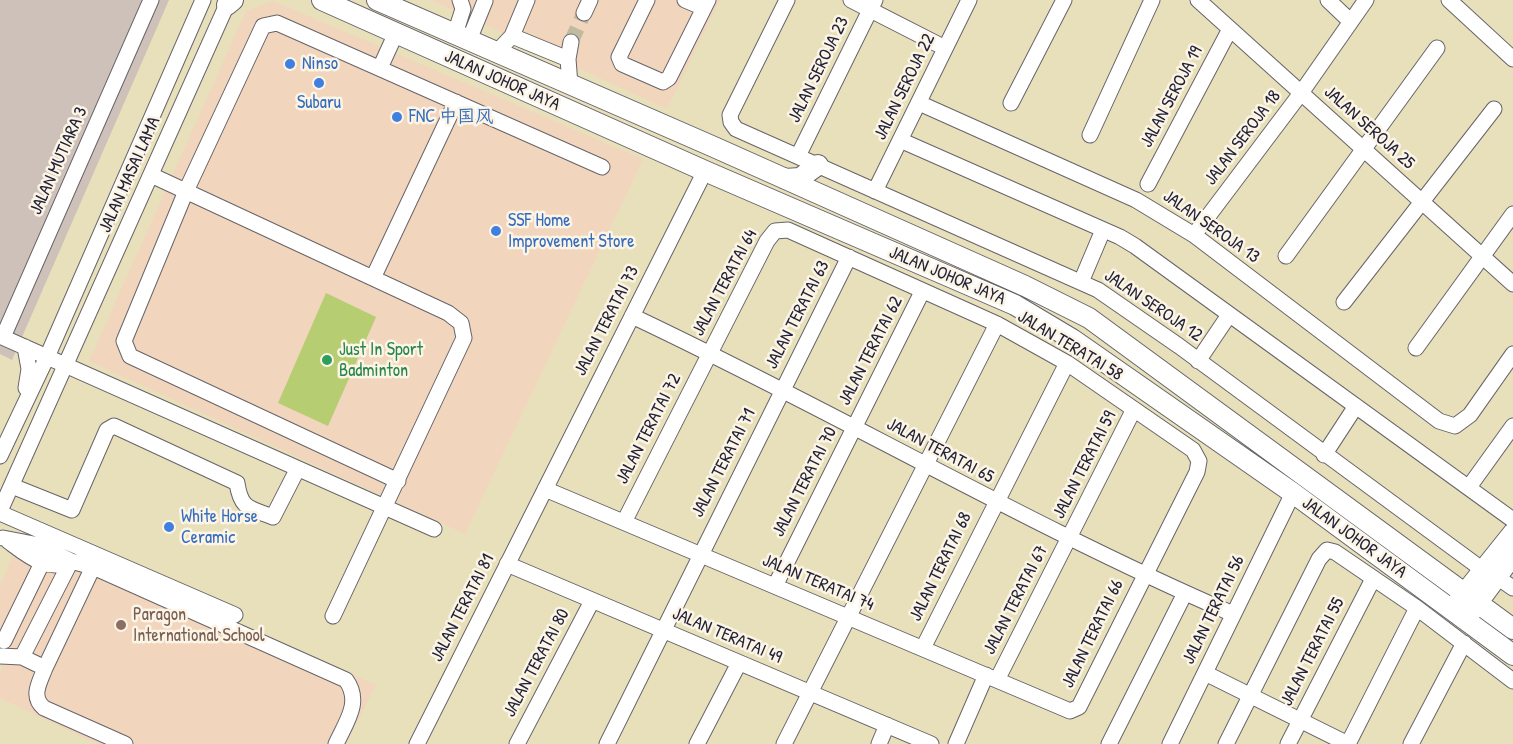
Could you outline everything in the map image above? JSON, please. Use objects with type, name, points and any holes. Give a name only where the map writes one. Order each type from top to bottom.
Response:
[{"type":"main road","name":"JALAN JOHOR JAYA","points":[[322,0],[705,171],[1015,305],[1071,339],[1293,493],[1513,655]]},
{"type":"main road","name":"JALAN JOHOR JAYA","points":[[396,4],[462,37],[1025,286],[1089,318],[1513,629]]},
{"type":"main road","points":[[785,179],[800,178],[818,165]]},
{"type":"main road","points":[[1498,578],[1513,532]]},
{"type":"main road","points":[[1458,615],[1471,598],[1498,578],[1513,555]]},
{"type":"street","name":"JALAN MUTIARA 3","points":[[1,337],[151,0]]},
{"type":"street","name":"JALAN MASAI LAMA","points":[[23,403],[47,357],[203,0]]},
{"type":"street","points":[[460,0],[464,9],[462,37]]},
{"type":"street","points":[[462,37],[489,0]]},
{"type":"street","points":[[497,52],[512,36],[527,0]]},
{"type":"street","points":[[647,0],[619,57],[622,63],[663,82],[669,78],[706,4],[685,0]]},
{"type":"street","name":"JALAN SEROJA 12","points":[[787,0],[730,115],[731,122],[736,129],[1098,290],[1324,455],[1498,578]]},
{"type":"street","points":[[851,0],[873,5],[945,48]]},
{"type":"street","name":"JALAN SEROJA 22","points":[[875,191],[969,0]]},
{"type":"street","points":[[1011,103],[1064,0]]},
{"type":"street","points":[[1090,135],[1152,0]]},
{"type":"street","name":"JALAN SEROJA 25","points":[[1198,0],[1513,284]]},
{"type":"street","points":[[1328,0],[1350,21]]},
{"type":"street","name":"JALAN SEROJA 18","points":[[1194,235],[1301,93],[1366,0]]},
{"type":"street","points":[[1449,0],[1513,59]]},
{"type":"street","name":"JALAN MASAI LAMA","points":[[0,512],[51,394],[230,2]]},
{"type":"street","name":"JALAN SEROJA 23","points":[[798,156],[873,5]]},
{"type":"street","points":[[398,481],[130,356],[124,341],[186,191],[263,26],[277,23],[602,167]]},
{"type":"street","name":"JALAN SEROJA 19","points":[[1148,184],[1230,29]]},
{"type":"street","points":[[380,69],[396,33]]},
{"type":"street","points":[[512,36],[568,59]]},
{"type":"street","points":[[570,85],[568,59],[571,42]]},
{"type":"street","points":[[1286,256],[1437,48]]},
{"type":"street","points":[[162,95],[182,104]]},
{"type":"street","points":[[373,278],[456,102]]},
{"type":"street","name":"JALAN SEROJA 13","points":[[919,102],[1136,200],[1194,235],[1439,422],[1455,426],[1470,415],[1513,354]]},
{"type":"street","points":[[1344,302],[1494,109]]},
{"type":"street","points":[[900,140],[1135,246],[1513,520]]},
{"type":"street","name":"JALAN TERATAI 73","points":[[545,489],[705,171]]},
{"type":"street","points":[[151,175],[448,313],[461,323],[464,338],[333,616]]},
{"type":"street","points":[[1416,348],[1481,255],[1513,214]]},
{"type":"street","name":"JALAN TERATAI 58","points":[[775,231],[788,230],[997,324],[1067,363],[1193,450],[1199,461]]},
{"type":"street","points":[[1081,282],[1103,230]]},
{"type":"street","name":"JALAN TERATAI 64","points":[[710,353],[766,241],[775,231]]},
{"type":"street","name":"JALAN TERATAI 63","points":[[782,390],[849,258]]},
{"type":"street","name":"JALAN TERATAI 62","points":[[854,428],[922,292]]},
{"type":"street","points":[[1198,361],[1229,315]]},
{"type":"street","name":"JALAN TERATAI 65","points":[[632,316],[710,353],[994,502],[1233,614]]},
{"type":"street","points":[[784,744],[997,324]]},
{"type":"street","points":[[1,337],[434,529]]},
{"type":"street","points":[[0,456],[23,403],[29,369],[24,347]]},
{"type":"street","name":"JALAN TERATAI 72","points":[[624,522],[710,353]]},
{"type":"street","name":"JALAN TERATAI 68","points":[[923,648],[994,502],[1067,363]]},
{"type":"street","name":"JALAN TERATAI 71","points":[[607,744],[665,631],[700,554],[782,390]]},
{"type":"street","points":[[1324,455],[1356,406]]},
{"type":"street","name":"JALAN TERATAI 59","points":[[1070,538],[1134,409]]},
{"type":"street","points":[[12,486],[72,510],[107,430],[114,426],[237,483],[239,499],[245,506],[273,517],[297,470]]},
{"type":"street","points":[[1468,487],[1513,426]]},
{"type":"street","name":"JALAN TERATAI 70","points":[[775,586],[854,428]]},
{"type":"street","name":"JALAN TERATAI 66","points":[[1075,710],[1197,472],[1199,461]]},
{"type":"street","name":"JALAN TERATAI 74","points":[[545,489],[1070,711],[1075,710]]},
{"type":"street","name":"JALAN TERATAI 81","points":[[417,744],[545,489]]},
{"type":"street","name":"JALAN TERATAI 56","points":[[1170,744],[1293,493]]},
{"type":"street","points":[[0,512],[235,615]]},
{"type":"street","points":[[2,538],[42,562],[61,566],[70,561]]},
{"type":"street","points":[[2,538],[39,544],[70,561],[93,567],[346,680],[354,690],[355,703],[336,744]]},
{"type":"street","name":"JALAN TERATAI 67","points":[[956,744],[1070,538]]},
{"type":"street","points":[[1226,744],[1319,559],[1327,550],[1335,552],[1417,608],[1513,681]]},
{"type":"street","points":[[22,657],[70,561]]},
{"type":"street","points":[[42,562],[1,645],[15,648],[22,657],[45,668]]},
{"type":"street","name":"JALAN TERATAI 49","points":[[507,564],[931,744]]},
{"type":"street","points":[[93,567],[45,668],[36,693],[38,702],[125,744]]},
{"type":"street","name":"JALAN TERATAI 55","points":[[1288,744],[1373,579]]},
{"type":"street","points":[[1109,744],[1185,593]]},
{"type":"street","name":"JALAN TERATAI 80","points":[[517,744],[592,601]]},
{"type":"street","points":[[1205,673],[1348,744],[1417,608]]},
{"type":"street","points":[[1411,744],[1464,643]]},
{"type":"street","points":[[697,744],[739,663]]},
{"type":"street","points":[[879,744],[887,725]]},
{"type":"shaded area","points":[[0,0],[169,0],[12,360],[0,354]]},
{"type":"shaded area","points":[[431,0],[720,0],[667,109]]},
{"type":"shaded area","points":[[273,1],[643,159],[465,534],[89,361],[246,11]]},
{"type":"shaded area","name":"Paragon International School","points":[[24,528],[376,685],[346,744],[97,744],[0,698],[0,673],[3,666],[0,665],[0,586]]},
{"type":"green space","name":"Just In Sport Badminton","points":[[326,293],[376,317],[328,426],[278,403]]},
{"type":"tunnel","points":[[571,42],[584,13]]},
{"type":"place","name":"Ninso","points":[[290,64]]},
{"type":"place","name":"Subaru","points":[[319,83]]},
{"type":"place","name":"FNC 中国风","points":[[397,117]]},
{"type":"place","name":"SSF Home Improvement Store","points":[[496,231]]},
{"type":"place","name":"Just In Sport Badminton","points":[[327,360]]},
{"type":"place","name":"White Horse Ceramic","points":[[169,527]]},
{"type":"place","name":"Paragon International School","points":[[121,625]]}]
